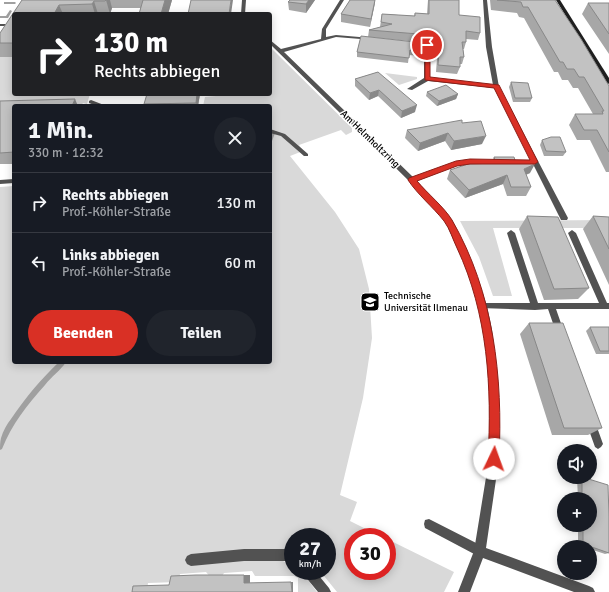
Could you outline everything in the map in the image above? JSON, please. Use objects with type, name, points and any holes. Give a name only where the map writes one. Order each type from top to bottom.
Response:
[{"type":"main road","points":[[558,0],[609,82]]},
{"type":"street","points":[[243,12],[244,0]]},
{"type":"street","points":[[323,38],[324,29],[342,0]]},
{"type":"street","points":[[485,0],[489,47],[496,87],[564,218]]},
{"type":"street","points":[[0,25],[12,25]]},
{"type":"street","points":[[280,51],[323,38],[336,36],[381,40]]},
{"type":"street","name":"Am Helmholtzring","points":[[272,43],[412,180],[448,220],[468,263],[483,306],[488,330],[494,379],[495,423],[494,459],[480,551],[464,592]]},
{"type":"street","points":[[404,43],[427,45],[427,79]]},
{"type":"street","points":[[410,88],[427,79],[496,87]]},
{"type":"street","points":[[91,102],[96,104]]},
{"type":"street","points":[[272,132],[283,135],[306,155]]},
{"type":"street","points":[[412,180],[456,164],[470,162],[535,162]]},
{"type":"street","points":[[0,182],[12,181]]},
{"type":"street","points":[[511,233],[535,306]]},
{"type":"street","points":[[483,306],[607,306],[572,234]]},
{"type":"street","points":[[551,307],[564,344]]},
{"type":"street","points":[[589,417],[598,444]]},
{"type":"street","points":[[430,524],[480,551],[590,592]]},
{"type":"street","points":[[191,560],[244,555],[284,555]]},
{"type":"street","points":[[315,580],[325,592]]},
{"type":"shaded area","name":"Technische Universität Ilmenau","points":[[272,49],[352,128],[352,132],[346,135],[341,130],[299,145],[303,151],[290,156],[335,212],[359,249],[369,289],[372,338],[363,398],[340,495],[357,502],[350,521],[364,528],[344,528],[344,580],[396,580],[396,543],[454,572],[444,592],[337,592],[327,580],[336,580],[336,528],[284,528],[284,549],[277,549],[284,562],[284,576],[255,576],[252,571],[224,573],[220,579],[212,579],[206,572],[180,574],[178,582],[148,583],[147,592],[0,592],[0,187],[12,186],[12,364],[272,364],[272,104],[203,104],[205,97],[272,96]]},
{"type":"shaded area","points":[[0,57],[12,57],[12,96],[89,96],[87,104],[12,104],[12,106],[0,108]]},
{"type":"shaded area","points":[[385,73],[417,77],[417,79],[399,85]]},
{"type":"shaded area","points":[[609,220],[609,228],[493,228],[512,296],[493,296],[479,257],[460,221]]},
{"type":"shaded area","name":"Technische Universität Ilmenau","points":[[298,580],[308,580],[317,592],[298,592]]},
{"type":"building","points":[[22,0],[106,0],[94,1],[92,4],[59,5],[55,12],[14,12]]},
{"type":"building","points":[[143,0],[165,0],[162,12],[140,12]]},
{"type":"building","points":[[191,0],[231,0],[229,12],[188,12]]},
{"type":"building","points":[[290,0],[309,0],[306,4],[288,2]]},
{"type":"building","points":[[350,0],[375,0],[371,19],[341,14]]},
{"type":"building","points":[[429,0],[459,0],[459,15],[480,17],[480,33],[466,31],[466,42],[462,42],[464,57],[460,57],[460,67],[438,65],[439,51],[433,50],[431,35],[369,30],[392,24],[381,22],[382,14],[415,16],[415,13],[429,14]]},
{"type":"building","points":[[497,0],[555,0],[581,39],[609,86],[609,152],[597,130],[584,130],[575,114],[603,114],[602,111],[604,111],[584,77],[579,77],[574,69],[567,69],[563,62],[560,62],[528,7],[523,7],[521,2]]},
{"type":"building","points":[[588,3],[609,3],[609,34]]},
{"type":"building","points":[[12,15],[12,43],[0,43],[0,33]]},
{"type":"building","points":[[361,36],[424,43],[424,52],[410,50],[409,58],[357,52]]},
{"type":"building","points":[[378,72],[417,105],[402,111],[379,90],[370,93],[355,79]]},
{"type":"building","points":[[511,82],[528,83],[532,98],[515,98]]},
{"type":"building","points":[[446,85],[458,94],[439,101],[427,92]]},
{"type":"building","points":[[146,96],[197,96],[196,103],[144,104]]},
{"type":"building","points":[[75,99],[73,104],[12,104],[12,152],[0,153],[0,101]]},
{"type":"building","points":[[462,120],[462,123],[481,121],[486,136],[454,141],[448,133],[420,143],[407,130]]},
{"type":"building","points":[[551,137],[560,137],[566,152],[546,151],[542,140]]},
{"type":"building","points":[[494,157],[514,157],[516,163],[535,162],[535,164],[524,169],[531,187],[511,187],[507,175],[469,190],[450,170],[468,164],[496,163]]},
{"type":"building","points":[[527,216],[558,217],[589,288],[554,289]]},
{"type":"building","points":[[593,216],[609,217],[609,249]]},
{"type":"building","points":[[529,323],[563,323],[602,428],[564,428]]},
{"type":"building","points":[[590,327],[609,327],[609,351],[600,351]]},
{"type":"building","points":[[597,482],[608,485],[609,553],[597,549],[597,540],[583,540],[583,532],[597,532],[597,492],[582,492],[582,484],[597,484]]},
{"type":"building","points":[[244,575],[244,583],[291,582],[292,592],[132,592],[133,586],[169,585],[171,576]]},
{"type":"waterway","points":[[5,3],[15,3]]},
{"type":"waterway","points":[[0,17],[7,17],[11,11]]},
{"type":"waterway","points":[[0,447],[4,436],[18,413],[36,390],[61,364]]},
{"type":"place","name":"Technische Universität Ilmenau","points":[[370,302]]},
{"type":"route","points":[[427,45],[427,79],[496,87],[535,162],[470,162],[456,164],[412,180],[448,220],[468,263],[483,306],[488,330],[494,379],[494,459]]}]
